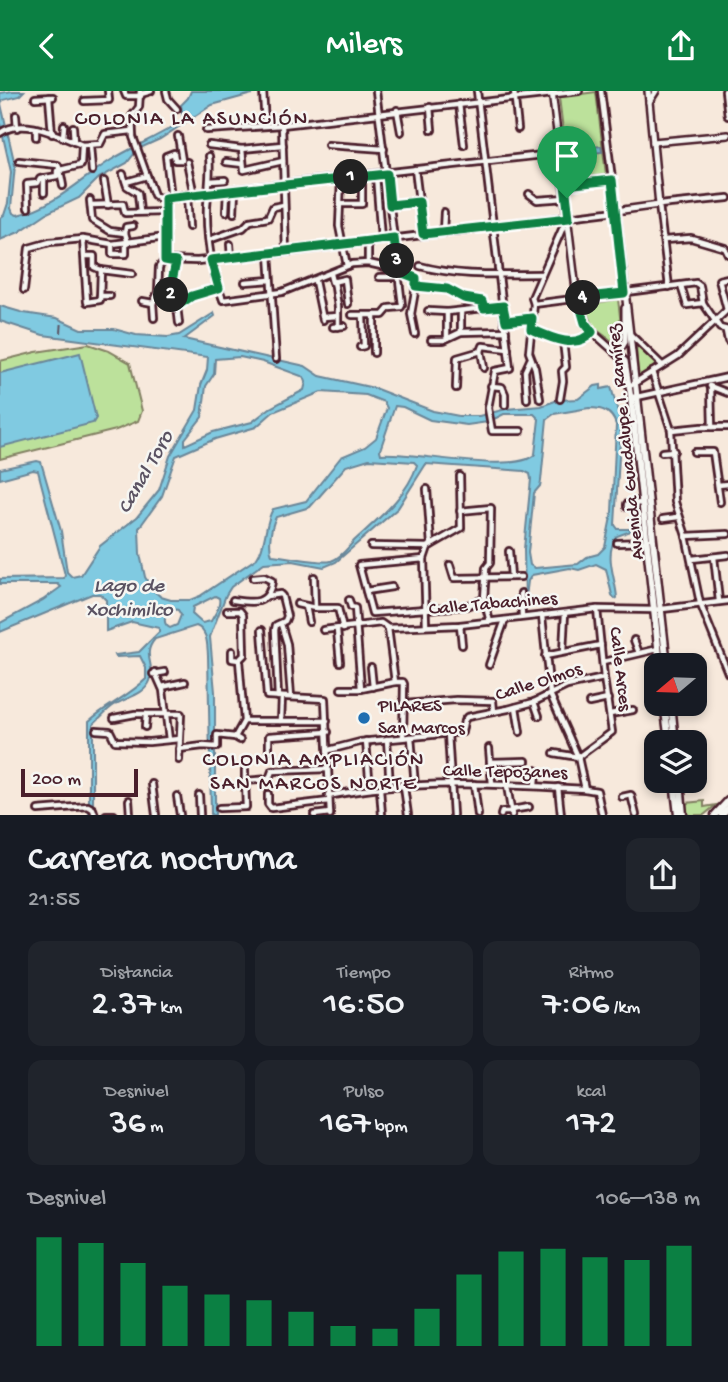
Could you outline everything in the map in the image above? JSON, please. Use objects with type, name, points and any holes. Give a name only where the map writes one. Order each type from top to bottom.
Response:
[{"type":"main road","name":"Avenida Guadalupe I. Ramírez","points":[[634,397],[647,542],[665,653]]},
{"type":"main road","name":"Avenida Guadalupe I. Ramírez","points":[[634,397],[657,610],[658,653]]},
{"type":"main road","points":[[675,793],[678,815]]},
{"type":"main road","points":[[681,793],[684,815]]},
{"type":"main road","points":[[715,815],[728,801]]},
{"type":"main road","points":[[722,815],[728,809]]},
{"type":"street","points":[[84,101],[109,100],[107,91]]},
{"type":"street","points":[[124,91],[126,96],[150,91]]},
{"type":"street","points":[[166,91],[167,99],[177,109]]},
{"type":"street","points":[[352,315],[383,315],[389,308],[402,307],[376,91]]},
{"type":"street","points":[[477,91],[510,367],[496,369],[491,386],[489,412],[492,427],[521,431]]},
{"type":"street","points":[[514,91],[518,129]]},
{"type":"street","points":[[206,130],[282,125],[579,91]]},
{"type":"street","name":"Avenida Guadalupe I. Ramírez","points":[[601,91],[625,306],[631,335],[634,397]]},
{"type":"street","points":[[648,91],[669,287]]},
{"type":"street","points":[[649,102],[656,91]]},
{"type":"street","points":[[725,91],[728,116]]},
{"type":"street","points":[[263,93],[265,125]]},
{"type":"street","points":[[552,93],[578,298],[585,323],[625,361],[633,385],[678,356],[728,310],[719,279],[728,278]]},
{"type":"street","points":[[140,94],[139,107],[132,115],[136,146],[155,195],[168,197],[561,153]]},
{"type":"street","points":[[36,98],[51,97],[52,134]]},
{"type":"street","points":[[459,104],[464,145]]},
{"type":"street","points":[[430,107],[432,130]]},
{"type":"street","points":[[397,110],[401,132]]},
{"type":"street","points":[[16,115],[17,128]]},
{"type":"street","points":[[62,138],[64,125]]},
{"type":"street","points":[[282,125],[286,251]]},
{"type":"street","points":[[1,132],[8,128],[27,127],[90,146],[104,145],[105,134],[132,131]]},
{"type":"street","points":[[73,127],[75,141]]},
{"type":"street","points":[[36,129],[36,137]]},
{"type":"street","points":[[456,135],[464,134]]},
{"type":"street","points":[[653,142],[728,135]]},
{"type":"street","points":[[177,139],[194,195]]},
{"type":"street","points":[[28,208],[27,184],[38,183],[57,176],[57,171],[81,165],[82,145]]},
{"type":"street","points":[[209,145],[242,149],[283,145]]},
{"type":"street","points":[[328,145],[384,149]]},
{"type":"street","points":[[90,146],[92,171]]},
{"type":"street","points":[[242,149],[243,167]]},
{"type":"street","points":[[154,318],[153,303],[158,292],[159,267],[165,260],[168,224],[166,156],[174,153],[175,160],[185,161]]},
{"type":"street","points":[[209,156],[209,240],[211,260],[223,300],[271,295],[315,281],[347,266],[368,263],[390,268]]},
{"type":"street","points":[[19,161],[58,165],[63,185]]},
{"type":"street","points":[[226,162],[243,167],[283,161]]},
{"type":"street","points":[[415,169],[423,234]]},
{"type":"street","points":[[123,174],[127,187],[138,193],[139,212]]},
{"type":"street","points":[[376,175],[381,239]]},
{"type":"street","points":[[126,182],[147,176]]},
{"type":"street","points":[[340,204],[362,204],[362,176]]},
{"type":"street","points":[[341,178],[340,204],[347,266]]},
{"type":"street","points":[[44,179],[44,193]]},
{"type":"street","points":[[210,181],[225,180]]},
{"type":"street","points":[[565,185],[612,180]]},
{"type":"street","points":[[104,181],[108,205]]},
{"type":"street","points":[[234,213],[235,190]]},
{"type":"street","points":[[226,212],[228,191]]},
{"type":"street","points":[[529,194],[537,200],[567,198]]},
{"type":"street","points":[[187,195],[189,227]]},
{"type":"street","points":[[165,260],[211,260],[269,254],[728,198]]},
{"type":"street","points":[[390,205],[419,202]]},
{"type":"street","points":[[125,233],[110,231],[93,222],[95,204],[118,207],[124,204],[125,213],[166,212]]},
{"type":"street","points":[[209,240],[243,228],[250,221],[268,218],[273,208],[284,205]]},
{"type":"street","points":[[443,232],[444,212]]},
{"type":"street","points":[[372,217],[379,216]]},
{"type":"street","points":[[527,399],[525,370],[531,359],[532,298],[568,218]]},
{"type":"street","points":[[133,226],[126,227],[125,233],[133,250]]},
{"type":"street","points":[[24,290],[29,248],[36,244],[83,239],[112,244],[166,237]]},
{"type":"street","points":[[664,240],[691,238],[725,248],[728,254]]},
{"type":"street","points":[[83,239],[86,302],[99,301],[101,271]]},
{"type":"street","points":[[112,244],[112,254],[125,255],[129,243]]},
{"type":"street","points":[[230,244],[231,258]]},
{"type":"street","points":[[368,244],[368,263]]},
{"type":"street","points":[[489,248],[496,248]]},
{"type":"street","points":[[269,254],[276,359]]},
{"type":"street","points":[[85,256],[94,257],[94,267],[101,271],[132,274]]},
{"type":"street","points":[[176,262],[170,291],[177,306],[179,323]]},
{"type":"street","points":[[420,266],[440,271],[499,275],[542,274]]},
{"type":"street","points":[[330,274],[343,307]]},
{"type":"street","points":[[379,277],[399,274],[416,278],[411,314],[415,334]]},
{"type":"street","points":[[334,281],[345,279],[338,327]]},
{"type":"street","points":[[245,282],[270,280]]},
{"type":"street","points":[[315,281],[323,319],[338,316]]},
{"type":"street","points":[[534,304],[698,284],[714,321],[720,328],[727,330],[728,341]]},
{"type":"street","points":[[416,286],[451,289],[464,298],[482,301],[484,308]]},
{"type":"street","points":[[681,286],[687,305],[704,303]]},
{"type":"street","points":[[177,306],[192,296],[219,288]]},
{"type":"street","points":[[100,296],[110,296]]},
{"type":"street","points":[[142,301],[153,303]]},
{"type":"street","points":[[428,311],[447,312],[503,306]]},
{"type":"street","points":[[614,349],[622,347],[625,342],[625,306]]},
{"type":"street","points":[[461,311],[461,331]]},
{"type":"street","points":[[447,312],[447,338]]},
{"type":"street","points":[[360,347],[364,346],[363,315]]},
{"type":"street","points":[[374,315],[374,353]]},
{"type":"street","points":[[506,321],[532,318]]},
{"type":"street","points":[[531,329],[562,341],[585,339],[592,332]]},
{"type":"street","points":[[431,340],[447,338],[461,331],[506,331]]},
{"type":"street","points":[[631,335],[663,365]]},
{"type":"street","points":[[560,399],[562,371],[566,366],[562,341]]},
{"type":"street","points":[[484,368],[481,351],[483,346],[508,349]]},
{"type":"street","points":[[456,388],[457,358],[481,351]]},
{"type":"street","points":[[531,359],[536,368],[540,399]]},
{"type":"street","points":[[652,372],[671,431],[674,451],[673,492],[678,517],[692,559],[700,603],[728,673]]},
{"type":"street","points":[[634,397],[728,377]]},
{"type":"street","points":[[703,382],[728,393]]},
{"type":"street","points":[[491,386],[502,387],[505,405]]},
{"type":"street","points":[[711,387],[712,427]]},
{"type":"street","points":[[671,431],[728,427]]},
{"type":"street","points":[[662,452],[674,451]]},
{"type":"street","points":[[694,452],[713,452],[720,502]]},
{"type":"street","points":[[371,546],[430,546],[461,528],[460,476]]},
{"type":"street","points":[[718,485],[728,484]]},
{"type":"street","points":[[426,625],[424,559],[430,546],[427,489]]},
{"type":"street","points":[[627,507],[643,503]]},
{"type":"street","points":[[460,511],[491,508],[490,563],[486,568],[484,599],[491,622]]},
{"type":"street","points":[[663,519],[678,517]]},
{"type":"street","points":[[686,536],[728,534]]},
{"type":"street","points":[[617,543],[647,542]]},
{"type":"street","points":[[509,551],[511,577]]},
{"type":"street","points":[[692,559],[728,555]]},
{"type":"street","points":[[714,557],[719,601]]},
{"type":"street","points":[[424,559],[359,565],[372,613],[466,605],[484,599]]},
{"type":"street","points":[[450,565],[454,578],[521,577]]},
{"type":"street","points":[[233,600],[255,603],[264,600],[272,581],[264,577],[253,578]]},
{"type":"street","points":[[314,577],[315,607]]},
{"type":"street","points":[[366,591],[392,587]]},
{"type":"street","points":[[521,593],[522,617]]},
{"type":"street","points":[[267,596],[280,594],[287,616],[281,624],[276,625],[275,630],[281,721]]},
{"type":"street","points":[[349,600],[351,607],[355,608],[361,689]]},
{"type":"street","name":"Calle Tabachines","points":[[323,630],[381,623],[388,628],[460,625],[597,609],[657,610],[728,601]]},
{"type":"street","points":[[297,604],[338,608],[340,661]]},
{"type":"street","points":[[306,606],[309,622]]},
{"type":"street","name":"Calle Arces","points":[[578,757],[612,732],[597,609]]},
{"type":"street","points":[[227,611],[240,611],[243,615],[244,656],[239,660],[232,659],[232,651]]},
{"type":"street","points":[[564,652],[565,613]]},
{"type":"street","points":[[542,616],[550,694],[578,757],[585,789]]},
{"type":"street","points":[[489,665],[506,619]]},
{"type":"street","points":[[281,624],[286,644],[291,697]]},
{"type":"street","points":[[460,625],[461,645]]},
{"type":"street","points":[[388,628],[395,682]]},
{"type":"street","points":[[262,630],[267,696],[325,699],[330,814],[314,815]]},
{"type":"street","points":[[634,640],[639,653]]},
{"type":"street","points":[[545,656],[601,645]]},
{"type":"street","name":"Calle Olmos","points":[[603,662],[658,649]]},
{"type":"street","points":[[179,749],[217,747],[217,735],[237,738],[244,721],[239,660]]},
{"type":"street","points":[[371,667],[373,687]]},
{"type":"street","points":[[165,672],[154,673],[162,687],[168,714],[169,740]]},
{"type":"street","name":"Calle Olmos","points":[[329,750],[366,741],[462,731],[467,717],[534,702],[567,686],[604,678]]},
{"type":"street","points":[[162,687],[185,682]]},
{"type":"street","points":[[341,689],[361,689],[403,682],[403,737]]},
{"type":"street","points":[[589,703],[607,699]]},
{"type":"street","points":[[404,704],[456,700],[493,701],[494,712]]},
{"type":"street","points":[[534,702],[539,716]]},
{"type":"street","points":[[516,707],[520,733]]},
{"type":"street","points":[[610,714],[633,710]]},
{"type":"street","points":[[114,718],[178,712],[183,717],[179,760]]},
{"type":"street","points":[[145,727],[146,714]]},
{"type":"street","points":[[244,721],[327,721]]},
{"type":"street","points":[[96,730],[110,731],[115,741],[179,739]]},
{"type":"street","points":[[269,752],[269,736],[328,732]]},
{"type":"street","points":[[448,733],[453,815]]},
{"type":"street","points":[[411,737],[415,786]]},
{"type":"street","points":[[387,739],[390,787]]},
{"type":"street","points":[[366,741],[370,789]]},
{"type":"street","points":[[489,748],[492,784]]},
{"type":"street","points":[[554,753],[578,757]]},
{"type":"street","points":[[490,762],[526,761]]},
{"type":"street","points":[[246,781],[269,779],[272,771],[328,769]]},
{"type":"street","points":[[219,808],[246,807],[245,770]]},
{"type":"street","points":[[535,786],[536,770]]},
{"type":"street","points":[[152,783],[156,815]]},
{"type":"street","name":"Calle Tepozanes","points":[[268,794],[271,808],[390,787],[452,783],[558,787],[597,791],[602,815]]},
{"type":"street","points":[[474,784],[478,815]]},
{"type":"street","points":[[507,786],[511,812]]},
{"type":"street","points":[[404,787],[408,815]]},
{"type":"street","points":[[558,787],[561,815]]},
{"type":"street","points":[[380,789],[382,815]]},
{"type":"street","points":[[199,795],[200,815]]},
{"type":"street","points":[[622,797],[631,795],[636,815]]},
{"type":"street","points":[[177,796],[180,815]]},
{"type":"street","points":[[129,800],[130,815]]},
{"type":"street","points":[[501,815],[529,807]]},
{"type":"street","points":[[38,810],[92,810]]},
{"type":"street","points":[[106,815],[114,815]]},
{"type":"green space","points":[[596,92],[606,175],[569,179],[559,97]]},
{"type":"green space","points":[[618,299],[623,343],[619,346],[594,328],[585,305]]},
{"type":"green space","points":[[88,344],[109,351],[130,363],[142,411],[138,421],[116,430],[0,459],[0,361]]},
{"type":"green space","points":[[636,345],[657,361],[651,372],[638,380]]},
{"type":"green space","points":[[704,801],[704,807],[716,805],[704,815],[687,815],[686,803]]},
{"type":"water","points":[[24,91],[19,96],[3,100],[1,104],[15,165],[11,208],[17,215],[43,206],[111,160],[174,126],[183,119],[181,105],[191,91],[263,91],[212,105],[160,139],[138,149],[127,163],[99,178],[79,198],[0,240],[0,218],[4,215],[8,203],[11,172],[0,123],[0,93]]},
{"type":"water","points":[[601,146],[602,152],[568,156],[568,150]]},
{"type":"water","name":"Lago de Xochimilco","points":[[0,306],[57,318],[81,329],[114,329],[136,335],[168,337],[179,335],[214,313],[215,316],[184,339],[305,366],[320,376],[374,388],[433,411],[459,416],[479,416],[506,409],[541,406],[558,400],[578,399],[595,386],[601,385],[601,389],[611,387],[621,422],[615,525],[618,529],[636,529],[617,536],[613,543],[611,559],[617,598],[612,595],[606,569],[596,564],[579,570],[570,568],[532,575],[528,581],[525,605],[524,549],[530,474],[524,471],[426,464],[398,508],[336,562],[324,567],[293,561],[264,563],[231,587],[226,595],[210,637],[215,692],[215,815],[211,815],[207,647],[205,634],[196,626],[155,639],[149,650],[151,675],[147,686],[143,691],[114,705],[93,724],[93,815],[89,815],[89,721],[146,679],[146,668],[140,656],[115,655],[139,652],[159,632],[159,628],[132,622],[106,631],[106,600],[100,594],[92,594],[0,632],[0,623],[61,587],[58,584],[0,584],[0,579],[64,578],[65,575],[38,471],[0,479],[0,469],[41,462],[61,531],[67,572],[72,577],[81,575],[100,546],[137,517],[159,490],[170,456],[197,410],[208,357],[43,335],[0,321]],"holes":[[[240,357],[263,362],[304,377],[304,390],[270,408],[252,422],[213,432],[185,445],[185,439],[202,417],[206,386],[214,374],[215,359]],[[321,392],[366,395],[384,402],[387,408],[376,438],[365,447],[341,457],[306,501],[273,509],[257,558],[200,596],[190,600],[161,597],[151,588],[145,577],[140,554],[139,528],[162,496],[176,456],[215,439],[256,427],[273,412]],[[395,406],[430,420],[467,425],[488,422],[504,414],[534,414],[539,419],[535,454],[525,460],[487,462],[381,454]],[[589,408],[602,410],[612,416],[616,425],[612,512],[605,547],[598,554],[587,557],[578,564],[535,568],[530,565],[528,553],[534,493],[541,481],[547,419],[554,414]],[[369,459],[414,462],[417,465],[399,497],[338,557],[331,561],[320,561],[272,555],[271,536],[276,517],[310,507],[346,466]],[[215,596],[219,598],[211,621],[202,623],[192,614],[193,607]],[[173,609],[178,610],[181,615],[177,625],[170,628],[165,621]]]},
{"type":"water","points":[[80,353],[96,418],[93,423],[0,447],[0,373]]},
{"type":"ferry route","points":[[61,333],[62,319]]},
{"type":"place","name":"PILARES San Marcos","points":[[364,718]]},
{"type":"district","name":"COLONIA LA ASUNCIÓN","points":[[192,120]]},
{"type":"district","name":"COLONIA AMPLIACIÓN SAN MARCOS NORTE","points":[[314,773]]},
{"type":"route","points":[[387,174],[390,205],[419,202],[423,234],[569,218],[567,198],[565,185],[612,180],[624,293],[578,298],[585,323],[592,332],[585,339],[554,339],[531,329],[532,318],[506,321],[503,306],[484,308],[482,301],[464,298],[451,289],[416,286],[416,278],[398,271],[394,238],[211,260],[219,288],[192,296],[177,306],[171,297],[176,262],[165,260],[165,198],[387,174]]},
{"type":"water label","name":"Canal Toro","points":[[147,473]]}]
